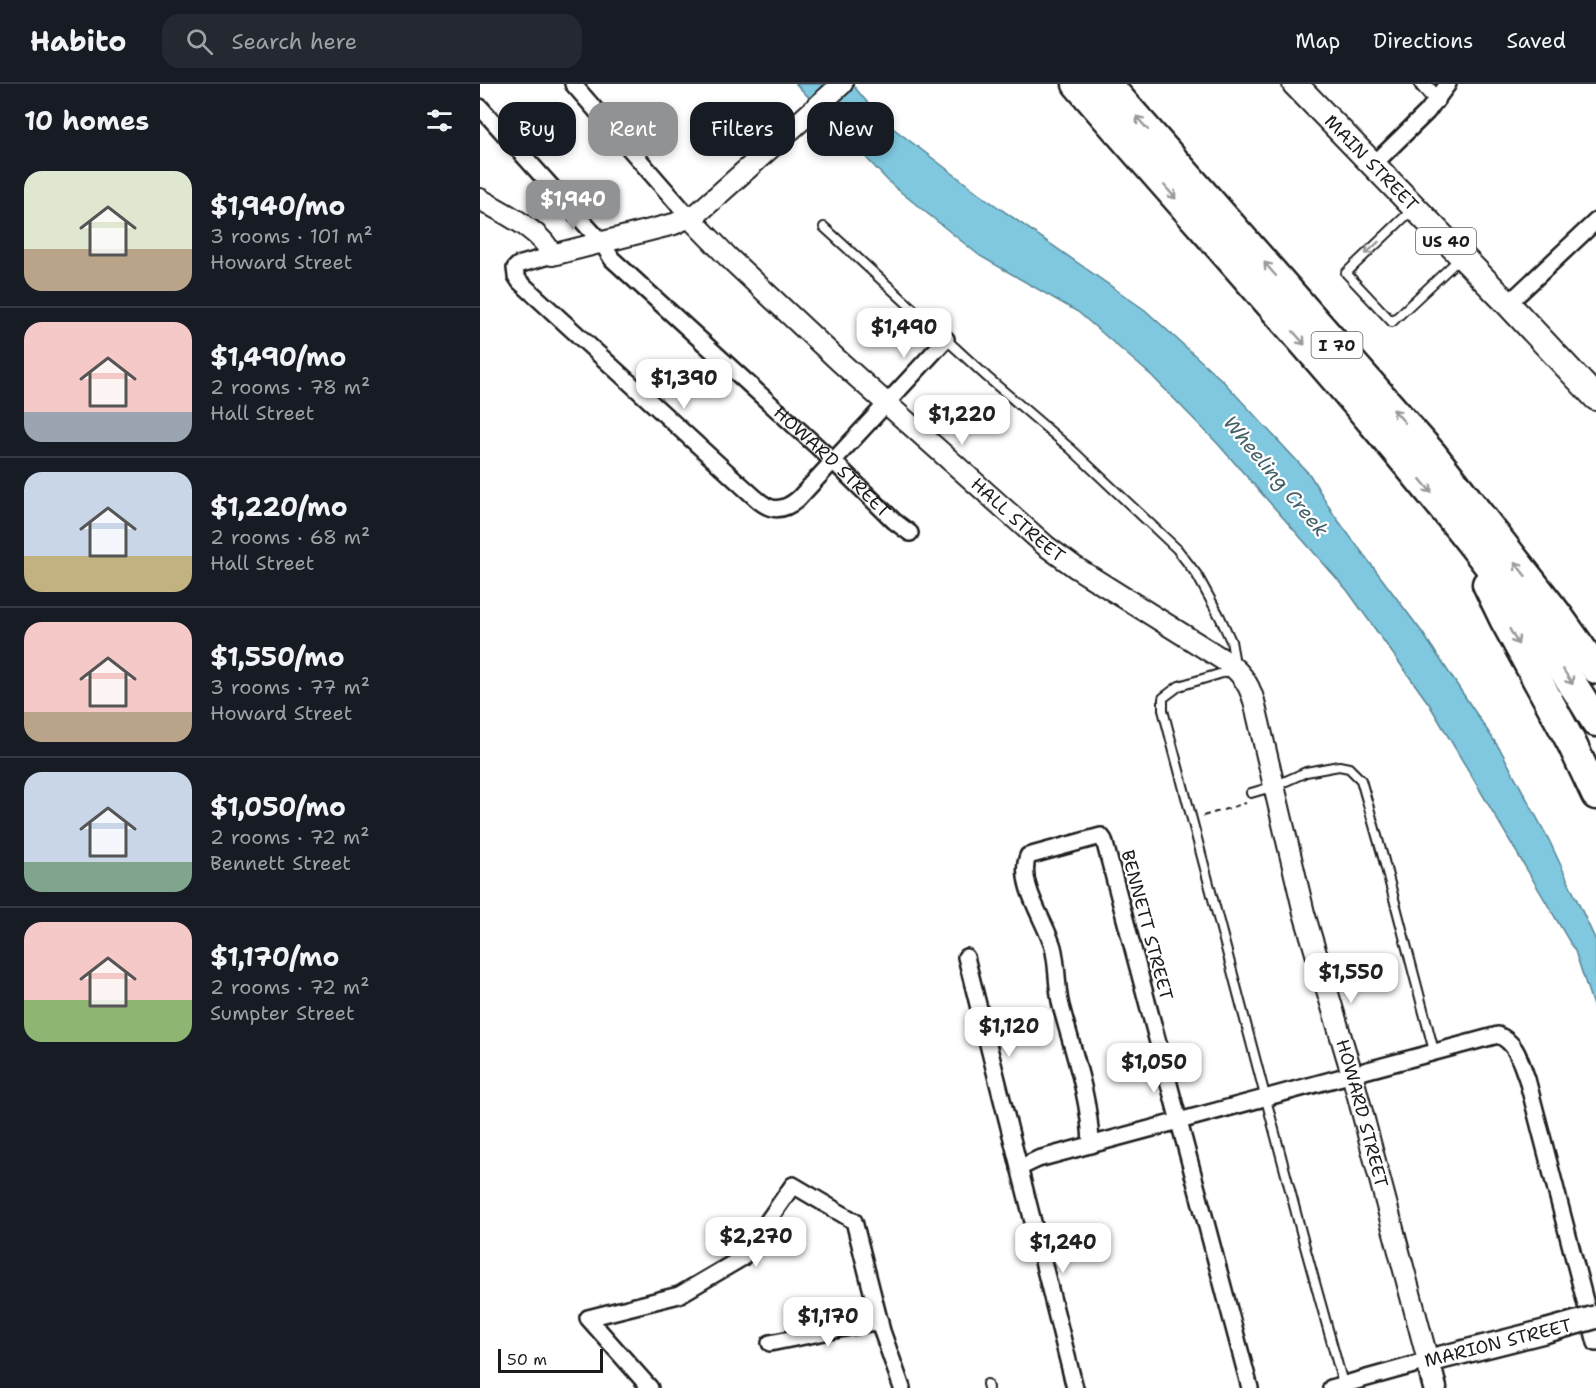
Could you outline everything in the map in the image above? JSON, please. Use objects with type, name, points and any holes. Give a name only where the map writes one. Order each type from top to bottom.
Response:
[{"type":"highway","name":"I 70","points":[[1077,84],[1338,382],[1460,528],[1535,627],[1596,722]]},
{"type":"highway","name":"I 70","points":[[1107,84],[1433,455],[1557,614],[1596,679]]},
{"type":"highway","points":[[1460,528],[1504,619],[1558,717],[1596,795]]},
{"type":"highway","points":[[1557,614],[1596,669]]},
{"type":"main road","name":"MAIN STREET","points":[[1295,84],[1596,398]]},
{"type":"main road","name":"MARION STREET","points":[[1428,1361],[1596,1317]]},
{"type":"main road","name":"HOWARD STREET","points":[[1428,1361],[1435,1388]]},
{"type":"street","points":[[573,84],[690,219]]},
{"type":"street","points":[[842,84],[690,219],[518,265],[515,272],[530,293],[739,483],[767,507],[776,510],[790,506],[812,486],[946,339]]},
{"type":"street","points":[[1423,84],[1437,100]]},
{"type":"street","points":[[1374,165],[1411,130],[1448,84]]},
{"type":"street","name":"HOWARD STREET","points":[[480,107],[602,243],[612,259],[834,462],[894,521],[910,533]]},
{"type":"street","points":[[480,199],[539,236],[549,247],[552,255]]},
{"type":"street","name":"HALL STREET","points":[[690,219],[728,257],[1046,546],[1236,669]]},
{"type":"street","points":[[1508,304],[1596,221]]},
{"type":"street","name":"HOWARD STREET","points":[[1236,669],[1247,682],[1254,701],[1304,913],[1352,1074],[1428,1361]]},
{"type":"street","name":"BENNETT STREET","points":[[1091,1145],[1089,1116],[1057,986],[1054,951],[1025,877],[1024,864],[1028,856],[1101,836],[1104,840],[1250,1388]]},
{"type":"street","points":[[966,957],[1075,1388]]},
{"type":"street","points":[[1019,1168],[1038,1159],[1498,1035],[1507,1039],[1516,1050],[1535,1110],[1596,1343]]},
{"type":"street","points":[[650,1388],[588,1318],[679,1295],[742,1258],[793,1185],[854,1221],[880,1321],[902,1388]]},
{"type":"street","points":[[770,1343],[880,1321]]},
{"type":"street","name":"MARION STREET","points":[[1339,1387],[1428,1361]]},
{"type":"lane","points":[[1414,208],[1346,273],[1392,322],[1461,257]]},
{"type":"lane","points":[[824,227],[1071,449],[1177,549],[1197,575],[1231,641],[1236,669],[1179,686],[1163,698],[1163,710],[1339,1387]]},
{"type":"lane","points":[[1251,793],[1275,786],[1306,772],[1339,766],[1349,768],[1361,780],[1434,1051]]},
{"type":"path","points":[[1192,819],[1248,803]]},
{"type":"water","points":[[796,84],[852,84],[867,102],[813,102]]},
{"type":"water","name":"Wheeling Creek","points":[[894,129],[985,198],[1145,310],[1223,381],[1310,475],[1334,515],[1422,632],[1501,751],[1549,840],[1596,941],[1596,1015],[1575,951],[1429,704],[1347,590],[1217,443],[1152,376],[1078,312],[980,256],[892,185],[864,156],[894,156]]}]
